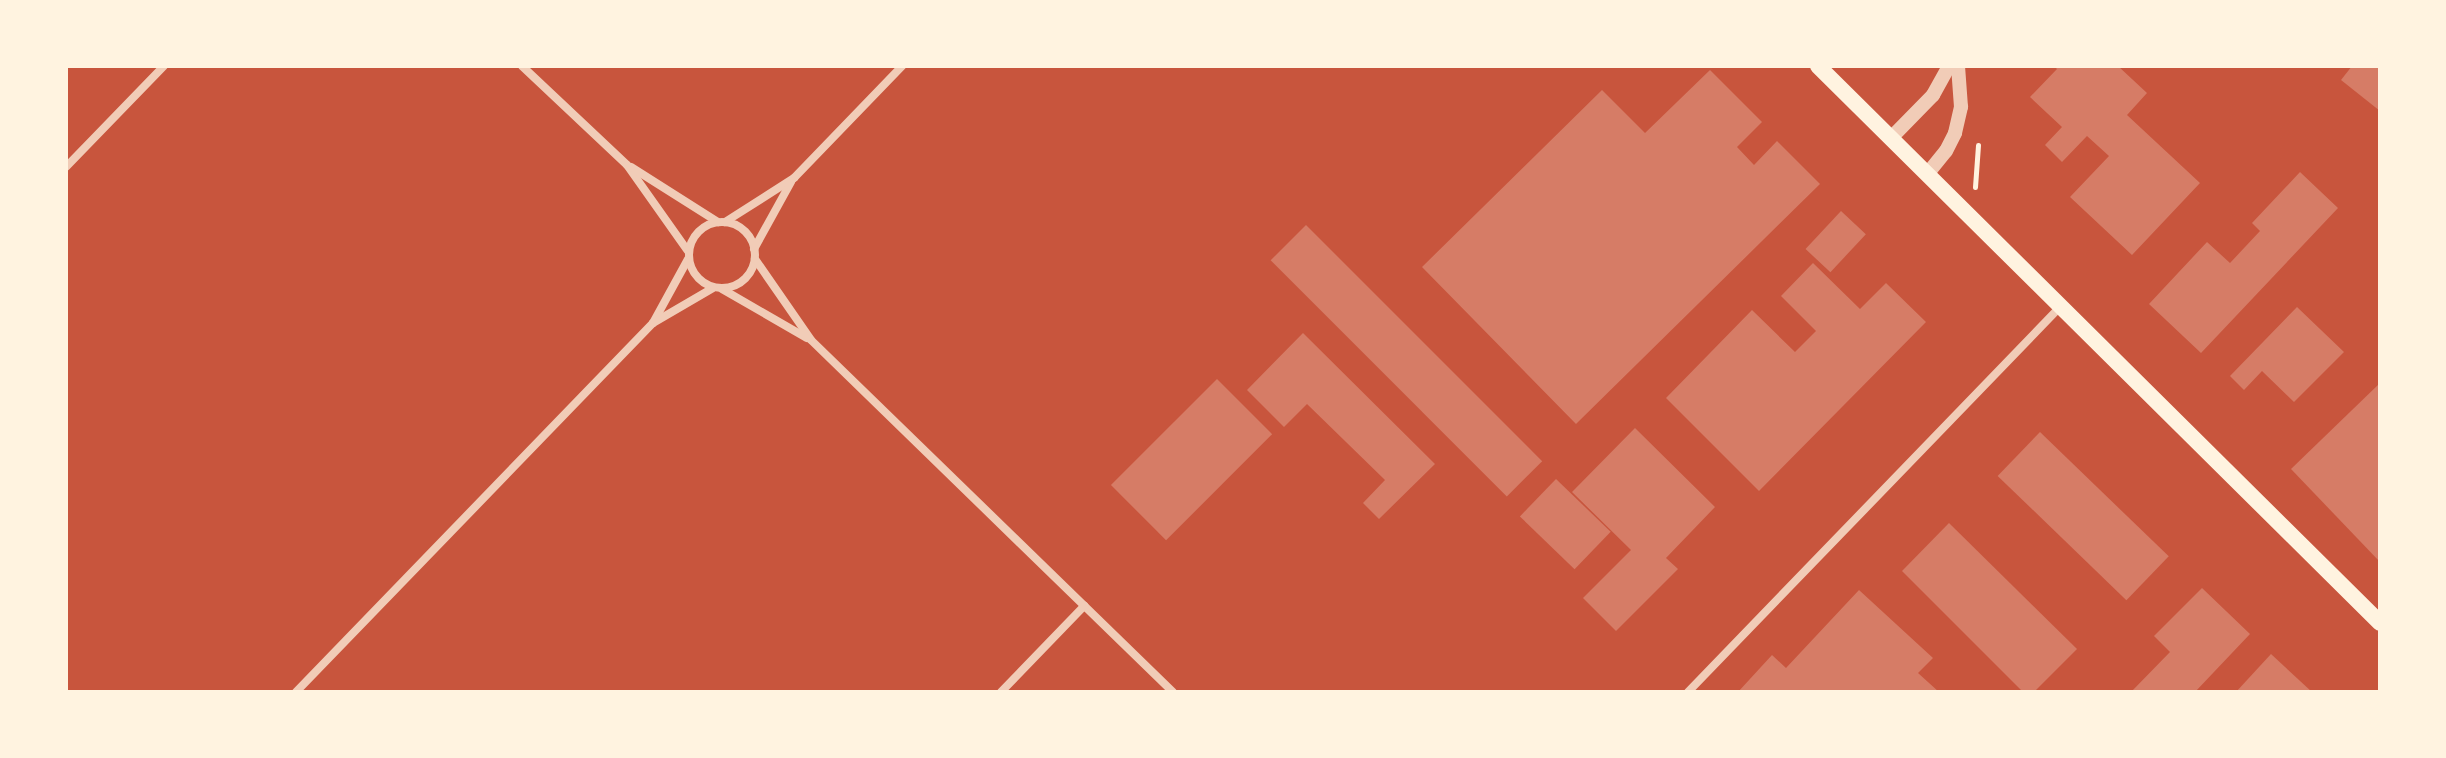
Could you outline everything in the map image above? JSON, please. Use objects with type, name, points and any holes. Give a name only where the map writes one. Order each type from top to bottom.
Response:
[{"type":"main road","points":[[1818,66],[2380,623]]},
{"type":"street","points":[[66,167],[164,66]]},
{"type":"street","points":[[522,66],[627,165],[722,222],[744,231],[754,254],[811,340],[1173,692]]},
{"type":"street","points":[[296,692],[653,323],[698,232],[722,222],[794,178],[902,66]]},
{"type":"street","points":[[1892,137],[1933,95],[1949,66]]},
{"type":"street","points":[[1928,173],[1946,151],[1955,133],[1961,107],[1958,66]]},
{"type":"street","points":[[627,165],[688,255],[696,277],[811,340]]},
{"type":"street","points":[[653,323],[717,288],[740,283],[794,178]]},
{"type":"street","points":[[1688,692],[2062,305]]},
{"type":"street","points":[[1001,692],[1084,606]]},
{"type":"building","points":[[2054,66],[2118,66],[2147,93],[2127,115],[2200,183],[2132,255],[2070,197],[2109,156],[2087,136],[2062,162],[2045,145],[2062,127],[2030,97],[2057,69]]},
{"type":"building","points":[[2352,66],[2380,66],[2380,111],[2341,80]]},
{"type":"building","points":[[1710,70],[1762,122],[1737,147],[1754,165],[1777,141],[1820,184],[1576,424],[1422,267],[1602,90],[1645,133]]},
{"type":"building","points":[[2300,172],[2338,208],[2201,353],[2149,304],[2207,242],[2230,263],[2260,231],[2252,223]]},
{"type":"building","points":[[1841,211],[1866,234],[1830,272],[1806,249]]},
{"type":"building","points":[[1306,225],[1542,461],[1507,497],[1271,260]]},
{"type":"building","points":[[1813,263],[1860,309],[1886,283],[1926,322],[1759,491],[1666,398],[1752,310],[1795,352],[1816,331],[1781,296]]},
{"type":"building","points":[[2297,307],[2344,352],[2294,402],[2262,371],[2244,390],[2230,376]]},
{"type":"building","points":[[1303,333],[1435,464],[1379,519],[1363,503],[1385,480],[1307,404],[1284,427],[1247,390]]},
{"type":"building","points":[[1217,379],[1272,434],[1166,540],[1111,485]]},
{"type":"building","points":[[2380,383],[2380,562],[2291,469]]},
{"type":"building","points":[[1635,428],[1715,507],[1666,558],[1678,569],[1616,631],[1583,598],[1631,550],[1572,492]]},
{"type":"building","points":[[2040,432],[2169,556],[2126,600],[1998,476]]},
{"type":"building","points":[[1556,479],[1611,532],[1575,569],[1520,516]]},
{"type":"building","points":[[1949,523],[2077,649],[2034,692],[2023,692],[1902,571]]},
{"type":"building","points":[[2202,588],[2250,634],[2195,692],[2131,692],[2170,652],[2154,636]]},
{"type":"building","points":[[1859,590],[1933,658],[1918,673],[1939,692],[1738,692],[1772,655],[1786,668]]},
{"type":"building","points":[[2271,654],[2312,692],[2236,692]]}]
